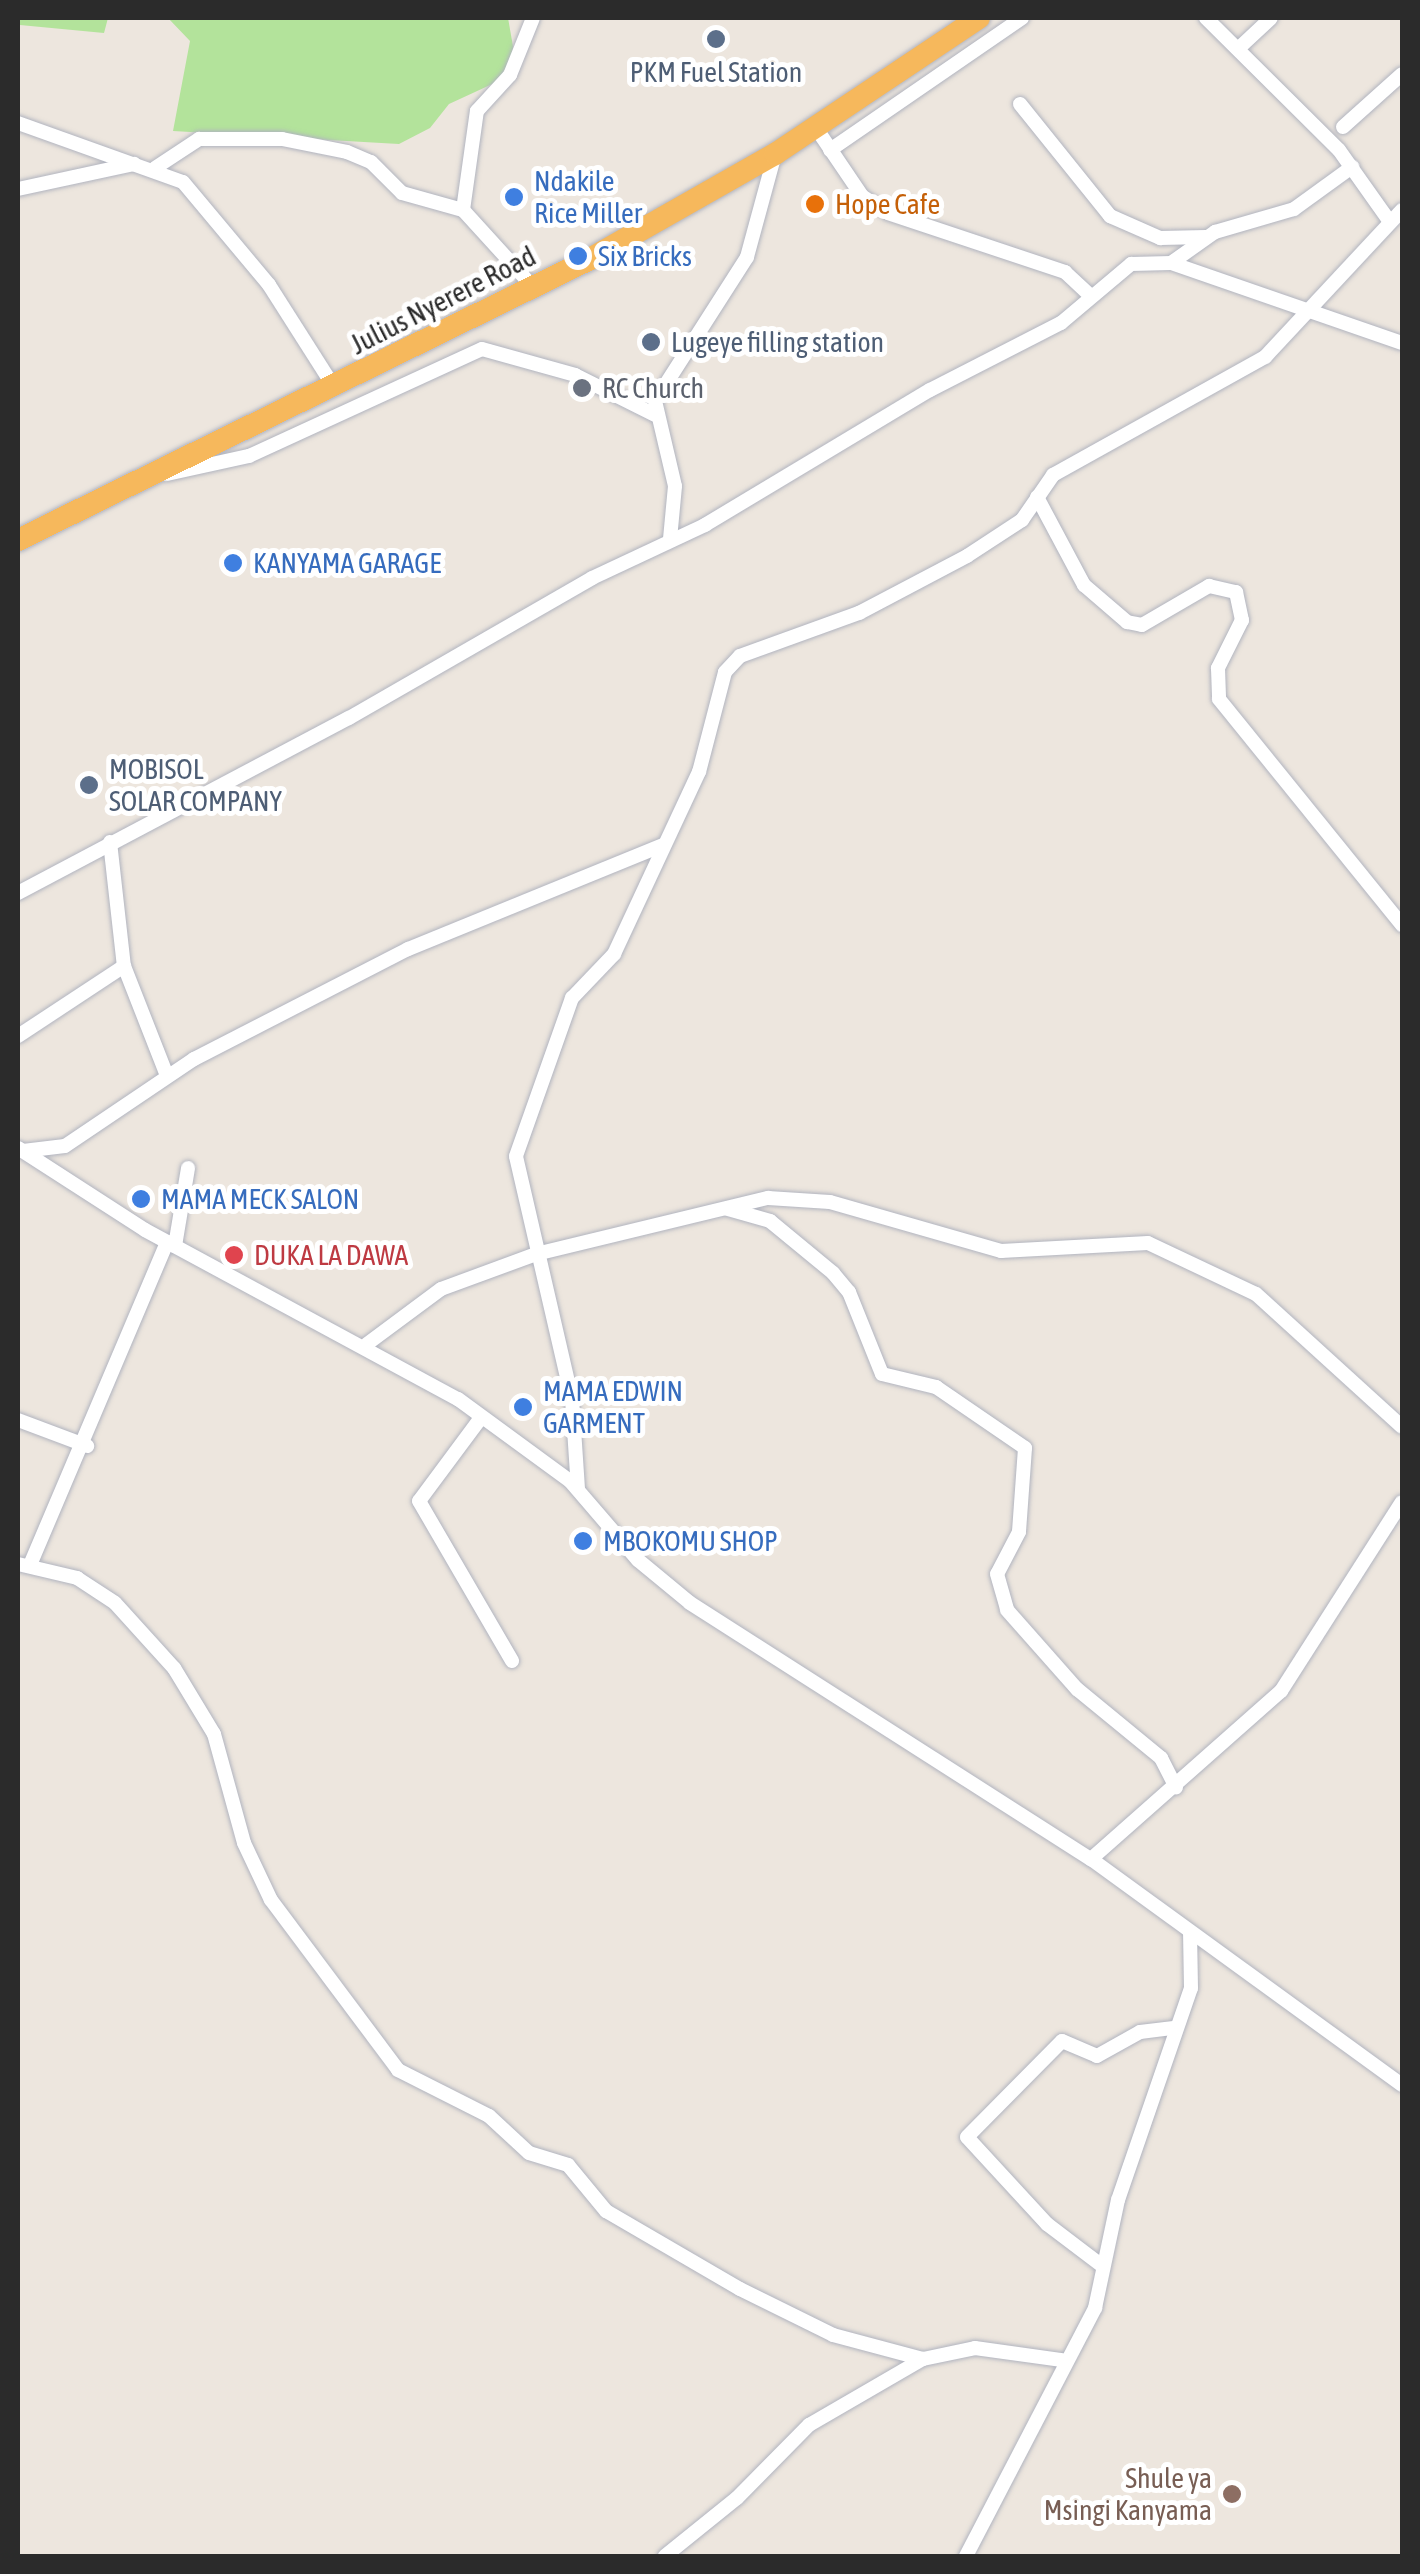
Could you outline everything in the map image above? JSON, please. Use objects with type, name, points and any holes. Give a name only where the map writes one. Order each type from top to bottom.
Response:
[{"type":"highway","name":"Julius Nyerere Road","points":[[18,540],[534,288],[775,154],[979,18]]},
{"type":"street","points":[[463,210],[477,111],[510,75],[533,18]]},
{"type":"street","points":[[830,150],[1022,18]]},
{"type":"street","points":[[1206,18],[1240,47],[1352,166],[1390,222]]},
{"type":"street","points":[[1240,47],[1271,18]]},
{"type":"street","points":[[1343,127],[1402,74]]},
{"type":"street","points":[[1020,104],[1110,216],[1160,238],[1206,238]]},
{"type":"street","points":[[18,123],[155,168],[182,182],[257,268],[334,387]]},
{"type":"street","points":[[816,128],[862,196],[888,212],[1066,272],[1091,296]]},
{"type":"street","points":[[155,168],[194,140],[282,139],[356,155],[397,190],[463,210],[534,288]]},
{"type":"street","points":[[670,540],[674,478],[655,415],[660,392],[747,257],[775,154]]},
{"type":"street","points":[[18,189],[136,163]]},
{"type":"street","points":[[1170,263],[1206,238],[1294,209],[1352,166]]},
{"type":"street","points":[[578,1489],[572,1399],[516,1170],[524,1120],[572,998],[614,954],[715,730],[731,664],[926,579],[1012,529],[1053,475],[1266,357],[1402,210]]},
{"type":"street","points":[[18,893],[1061,323],[1131,264],[1170,263],[1309,307],[1402,343]]},
{"type":"street","points":[[146,478],[249,456],[482,349],[575,375],[655,415]]},
{"type":"street","points":[[1037,497],[1084,585],[1126,622],[1142,625],[1209,586],[1236,592],[1242,620],[1218,668],[1220,698],[1402,925]]},
{"type":"street","points":[[110,842],[124,966],[166,1076]]},
{"type":"street","points":[[20,1150],[69,1144],[166,1076],[449,930],[663,844]]},
{"type":"street","points":[[18,1036],[124,966]]},
{"type":"street","points":[[20,1150],[171,1244],[367,1344],[480,1419],[578,1489],[638,1560],[690,1603],[1092,1859],[1402,2086]]},
{"type":"street","points":[[188,1168],[171,1244],[87,1446],[24,1564],[77,1578],[115,1603],[174,1668],[214,1734],[244,1844],[271,1900],[398,2070],[489,2116],[529,2153],[568,2164],[606,2211],[740,2289],[833,2334],[923,2359]]},
{"type":"street","points":[[367,1344],[441,1289],[536,1254],[768,1198],[830,1202],[1002,1251],[1148,1243],[1256,1294],[1402,1427]]},
{"type":"street","points":[[723,1208],[770,1222],[833,1273],[849,1292],[882,1374],[936,1388],[1025,1448],[1019,1532],[997,1574],[1007,1610],[1077,1689],[1161,1758],[1176,1787]]},
{"type":"street","points":[[480,1419],[419,1501],[512,1661]]},
{"type":"street","points":[[18,1420],[87,1446]]},
{"type":"street","points":[[1092,1859],[1281,1691],[1402,1502]]},
{"type":"street","points":[[966,2556],[1062,2360],[1095,2308],[1101,2264],[1174,2028],[1191,1988],[1190,1933]]},
{"type":"street","points":[[1101,2264],[1047,2224],[967,2137],[1057,2044],[1074,2041],[1101,2056],[1140,2032],[1174,2028]]},
{"type":"street","points":[[665,2556],[809,2425],[923,2359],[975,2348],[1062,2360]]},
{"type":"green space","points":[[18,18],[108,18],[104,33],[20,25]]},
{"type":"green space","points":[[168,18],[508,18],[514,52],[501,80],[449,104],[430,128],[399,144],[173,131],[190,41]]},
{"type":"place","name":"PKM Fuel Station","points":[[716,39]]},
{"type":"place","name":"Ndakile Rice Miller","points":[[514,197]]},
{"type":"place","name":"Hope Cafe","points":[[815,204]]},
{"type":"place","name":"Six Bricks","points":[[578,256]]},
{"type":"place","name":"Lugeye filling station","points":[[651,342]]},
{"type":"place","name":"RC Church","points":[[582,388]]},
{"type":"place","name":"KANYAMA GARAGE","points":[[233,563]]},
{"type":"place","name":"MOBISOL SOLAR COMPANY","points":[[89,785]]},
{"type":"place","name":"MAMA MECK SALON","points":[[141,1199]]},
{"type":"place","name":"DUKA LA DAWA","points":[[234,1255]]},
{"type":"place","name":"MAMA EDWIN GARMENT","points":[[523,1407]]},
{"type":"place","name":"MBOKOMU SHOP","points":[[583,1541]]},
{"type":"place","name":"Shule ya Msingi Kanyama","points":[[1232,2494]]}]
